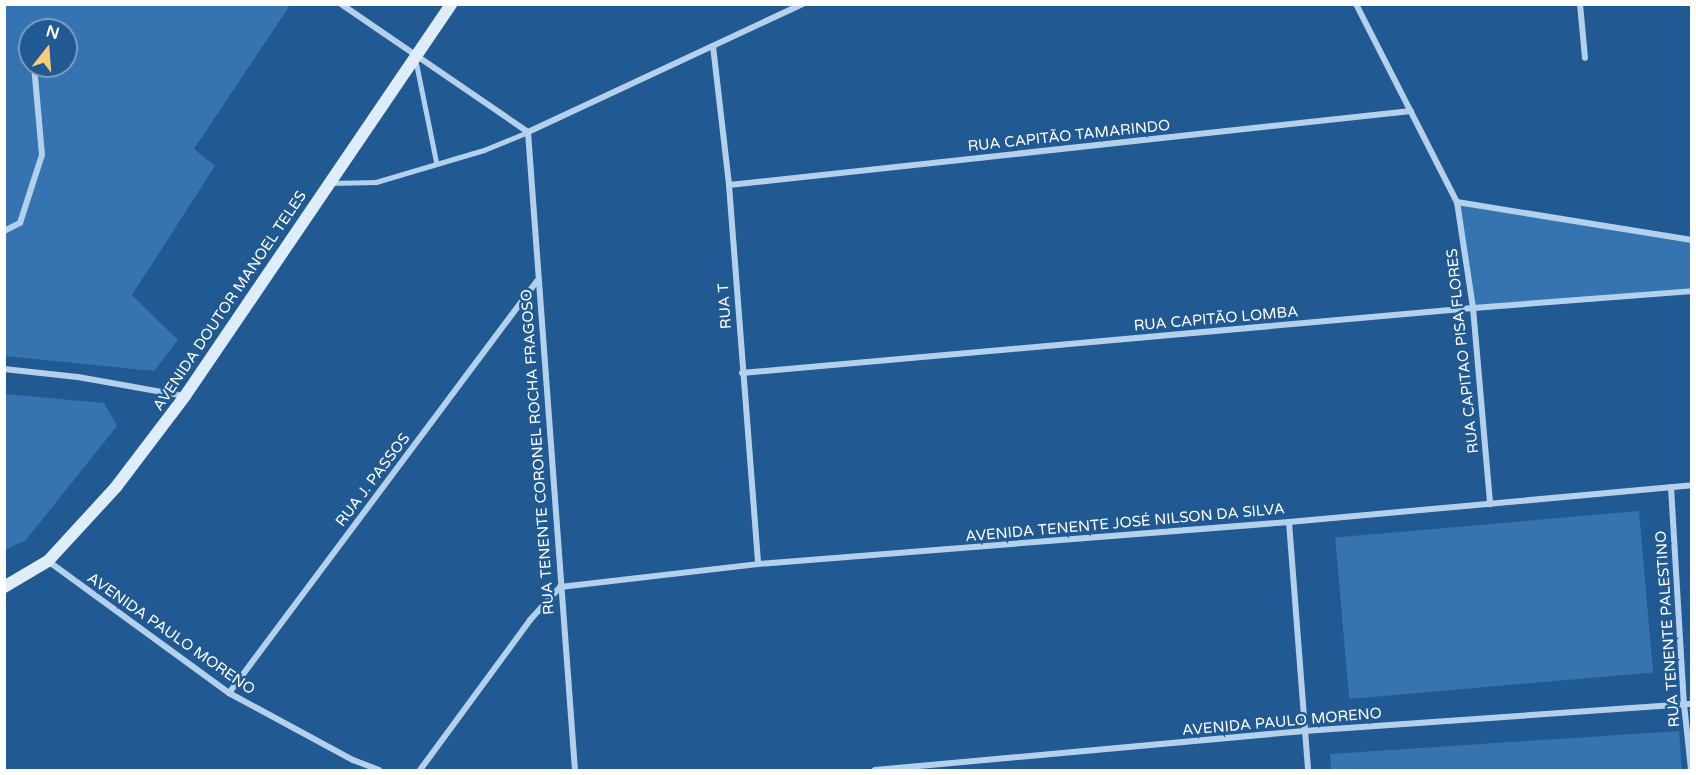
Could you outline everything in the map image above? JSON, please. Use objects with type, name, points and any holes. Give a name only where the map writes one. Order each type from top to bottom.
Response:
[{"type":"main road","name":"AVENIDA DOUTOR MANOEL TELES","points":[[4,587],[48,561],[116,487],[185,396],[451,4]]},
{"type":"street","points":[[340,4],[528,132],[803,4]]},
{"type":"street","name":"RUA CAPITAO PISA FLORES","points":[[1356,4],[1457,202],[1473,308],[1490,504]]},
{"type":"street","points":[[1580,4],[1585,58]]},
{"type":"street","name":"RUA T","points":[[713,46],[729,185],[758,564]]},
{"type":"street","points":[[4,231],[20,223],[42,155],[35,78]]},
{"type":"street","name":"RUA CAPITÃO TAMARINDO","points":[[729,185],[1411,111]]},
{"type":"street","name":"RUA TENENTE CORONEL ROCHA FRAGOSO","points":[[528,132],[537,281],[575,771]]},
{"type":"street","points":[[1457,202],[1692,240]]},
{"type":"street","name":"RUA J. PASSOS","points":[[228,693],[537,281]]},
{"type":"street","name":"RUA CAPITÃO LOMBA","points":[[742,373],[1473,308],[1692,291]]},
{"type":"street","points":[[4,369],[111,382],[185,396]]},
{"type":"street","name":"AVENIDA TENENTE JOSÉ NILSON DA SILVA","points":[[560,587],[758,564],[1289,522],[1692,485]]},
{"type":"street","name":"RUA TENENTE PALESTINO","points":[[1671,487],[1684,704],[1691,771]]},
{"type":"street","points":[[1289,522],[1308,771]]},
{"type":"street","name":"AVENIDA PAULO MORENO","points":[[48,561],[228,693],[353,760],[379,771]]},
{"type":"street","points":[[420,771],[530,620],[560,587]]},
{"type":"street","name":"AVENIDA PAULO MORENO","points":[[874,771],[1304,731],[1692,704]]},
{"type":"lane","points":[[415,54],[437,164]]},
{"type":"lane","points":[[328,183],[376,182],[484,150],[528,132]]},
{"type":"shaded area","points":[[287,4],[289,7],[194,149],[215,166],[132,295],[178,340],[154,371],[5,356],[4,5]]},
{"type":"shaded area","points":[[1457,202],[1691,240],[1691,291],[1473,308]]},
{"type":"shaded area","points":[[5,394],[104,403],[117,426],[26,540],[5,550]]},
{"type":"shaded area","points":[[1639,511],[1653,672],[1349,699],[1335,538]]},
{"type":"shaded area","points":[[1679,731],[1682,770],[1331,770],[1330,754]]}]
